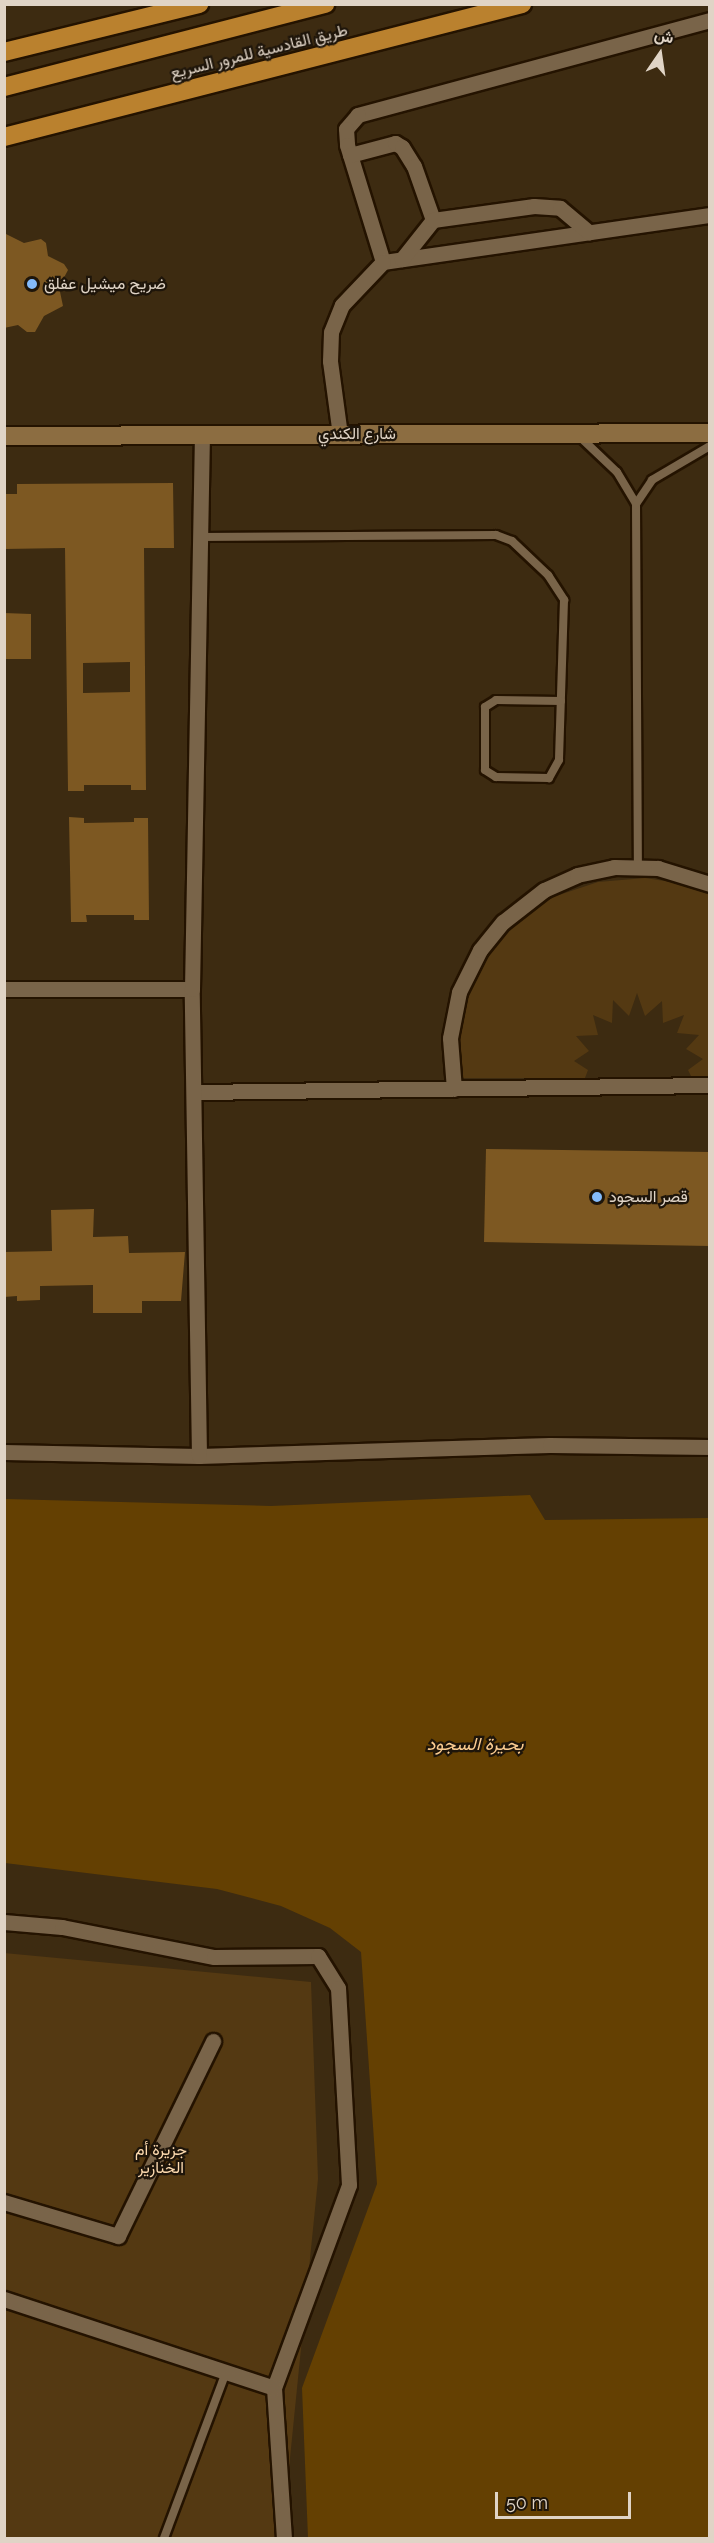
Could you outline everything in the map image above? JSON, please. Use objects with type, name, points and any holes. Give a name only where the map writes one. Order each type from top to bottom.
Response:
[{"type":"highway","points":[[4,52],[199,4]]},
{"type":"highway","name":"طريق القادسية للمرور السريع","points":[[4,87],[325,4]]},
{"type":"highway","name":"طريق القادسية للمرور السريع","points":[[4,137],[522,4]]},
{"type":"street","points":[[383,262],[350,155],[346,129],[358,115],[710,20]]},
{"type":"street","points":[[350,155],[395,143],[402,147],[414,166],[433,220]]},
{"type":"street","points":[[402,259],[433,220],[542,207],[560,208],[590,232]]},
{"type":"street","points":[[340,435],[330,361],[331,332],[342,305],[383,262],[710,215]]},
{"type":"street","name":"شارع الكندي","points":[[4,436],[710,433]]},
{"type":"street","points":[[199,1456],[192,989],[202,435]]},
{"type":"street","points":[[454,1089],[450,1038],[459,992],[480,950],[504,922],[544,890],[577,875],[614,867],[658,868],[710,884]]},
{"type":"street","points":[[4,989],[192,989]]},
{"type":"street","points":[[195,1092],[710,1085]]},
{"type":"street","points":[[4,1452],[199,1456],[550,1445],[710,1447]]},
{"type":"street","points":[[4,1922],[62,1927],[214,1957],[318,1956],[339,1988],[349,2185],[274,2388],[284,2538]]},
{"type":"street","points":[[4,2202],[118,2236],[213,2040]]},
{"type":"street","points":[[4,2299],[274,2388]]},
{"type":"lane","points":[[576,433],[617,472],[636,504],[638,868]]},
{"type":"lane","points":[[636,504],[652,480],[710,446]]},
{"type":"lane","points":[[200,537],[496,535],[512,541],[548,574],[564,600],[561,701],[559,760],[549,778],[496,777],[485,770],[485,707],[496,700],[561,701]]},
{"type":"lane","points":[[164,2538],[226,2372]]},
{"type":"green space","points":[[645,878],[691,885],[709,893],[709,1078],[692,1078],[688,1070],[703,1059],[686,1049],[699,1035],[677,1033],[684,1015],[663,1023],[662,1001],[645,1016],[637,993],[629,1016],[613,1000],[612,1023],[593,1015],[598,1035],[576,1036],[589,1051],[574,1061],[588,1070],[585,1078],[463,1078],[458,1053],[466,1001],[481,956],[514,922],[553,897],[598,882]]},
{"type":"green space","name":"جزيرة أم الخنازير","points":[[4,1953],[311,1982],[318,2179],[282,2538],[5,2538]]},
{"type":"water","name":"بحيرة السجود","points":[[530,1495],[545,1520],[709,1518],[709,2538],[308,2538],[302,2388],[377,2184],[361,1952],[330,1928],[281,1906],[217,1889],[5,1863],[5,1499],[271,1506]]},
{"type":"building","name":"ضريح ميشيل عفلق","points":[[4,233],[24,243],[41,239],[46,243],[48,256],[64,264],[68,270],[59,287],[63,306],[44,316],[35,332],[27,332],[18,325],[4,328]]},
{"type":"building","points":[[173,483],[174,548],[144,548],[146,790],[131,790],[131,785],[84,785],[84,791],[68,791],[65,548],[4,549],[4,494],[17,494],[17,484]],"holes":[[[130,662],[130,692],[83,693],[83,663]]]},
{"type":"building","points":[[4,613],[31,614],[31,659],[4,659]]},
{"type":"building","points":[[69,817],[84,818],[84,823],[134,822],[134,818],[148,818],[149,920],[134,920],[134,915],[86,915],[87,922],[71,922]]},
{"type":"building","name":"قصر السجود","points":[[486,1149],[710,1152],[710,1246],[484,1242]]},
{"type":"building","points":[[94,1209],[93,1237],[128,1236],[129,1253],[185,1252],[181,1301],[142,1301],[142,1313],[93,1313],[93,1285],[40,1286],[40,1300],[17,1301],[17,1296],[4,1297],[4,1252],[52,1251],[51,1210]]},
{"type":"place","name":"ضريح ميشيل عفلق","points":[[32,284]]},
{"type":"place","name":"قصر السجود","points":[[597,1197]]}]
